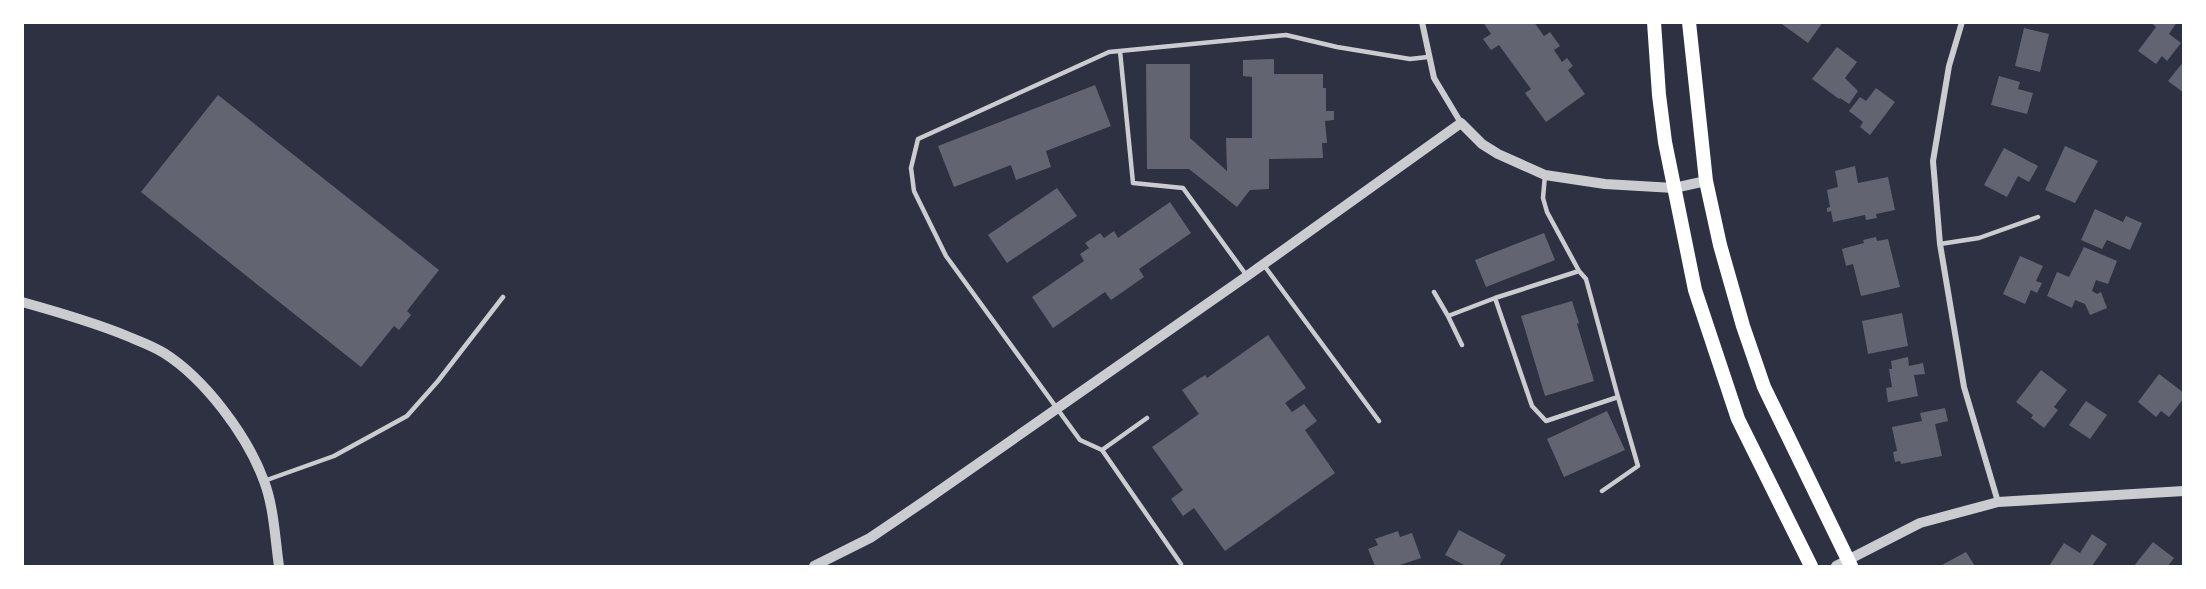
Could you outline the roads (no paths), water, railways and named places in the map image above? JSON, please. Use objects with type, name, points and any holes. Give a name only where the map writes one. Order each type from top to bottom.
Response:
[{"type":"main road","points":[[1654,22],[1659,95],[1674,188],[1695,290],[1738,419],[1811,567]]},
{"type":"main road","points":[[1689,22],[1706,181],[1728,276],[1764,387],[1844,564]]},
{"type":"street","points":[[1422,22],[1434,78],[1461,123],[1482,144],[1498,154],[1545,175],[1605,184],[1674,188],[1706,181]]},
{"type":"street","points":[[1962,22],[1949,66],[1933,160],[1940,244],[1964,387],[1998,502]]},
{"type":"street","points":[[814,567],[870,538],[1247,276],[1461,123]]},
{"type":"street","points":[[22,302],[95,323],[164,353],[189,373],[217,403],[248,447],[264,482],[279,567]]},
{"type":"street","points":[[1844,564],[1920,523],[1998,502],[2184,491]]},
{"type":"lane","points":[[1181,564],[1101,450],[1080,440],[946,256],[914,191],[911,168],[918,139],[1109,52],[1286,35],[1347,49],[1410,58],[1428,57]]},
{"type":"lane","points":[[1120,51],[1133,183],[1183,188],[1247,276]]},
{"type":"lane","points":[[1545,175],[1543,198],[1547,212],[1579,272],[1587,279],[1638,466],[1602,491]]},
{"type":"lane","points":[[1940,244],[1979,238],[2038,217]]},
{"type":"lane","points":[[1263,264],[1379,422]]},
{"type":"lane","points":[[1448,316],[1495,298],[1579,272]]},
{"type":"lane","points":[[1434,292],[1462,345]]},
{"type":"lane","points":[[264,482],[334,456],[407,416],[438,381],[503,297]]},
{"type":"lane","points":[[1495,298],[1533,406],[1545,421],[1618,397]]},
{"type":"lane","points":[[1101,450],[1147,418]]}]
